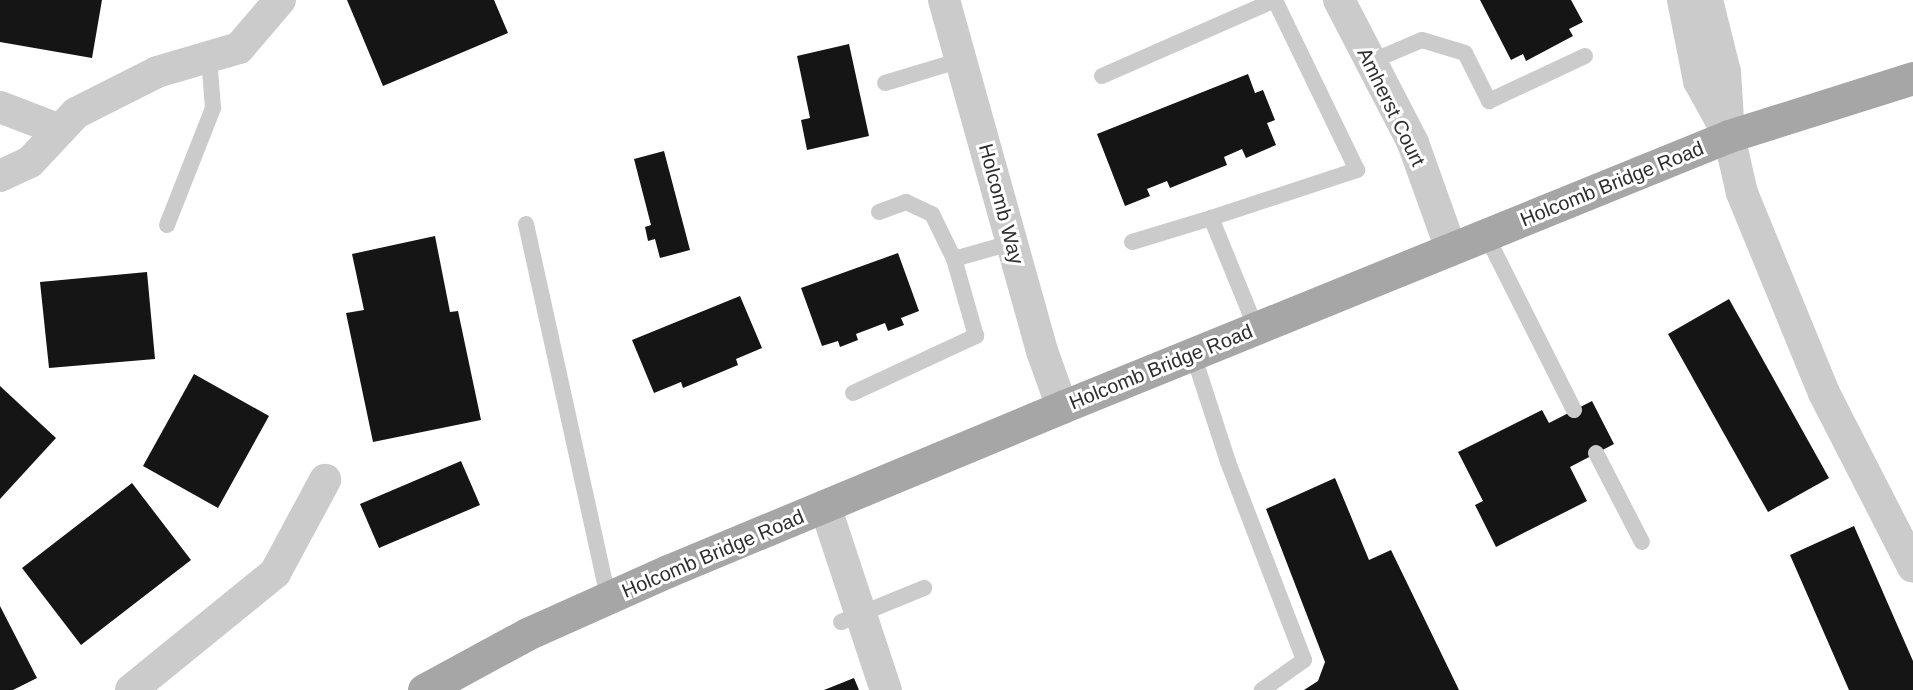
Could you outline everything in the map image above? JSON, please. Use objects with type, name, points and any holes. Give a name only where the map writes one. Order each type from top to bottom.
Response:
[{"type":"main road","name":"Holcomb Bridge Road","points":[[424,690],[527,634],[608,598],[1062,407],[1730,136],[1913,78]]},
{"type":"street","points":[[0,176],[30,162],[76,113],[157,72],[239,48],[280,0]]},
{"type":"street","name":"Holcomb Way","points":[[944,0],[1042,351],[1062,407]]},
{"type":"street","name":"Amherst Court","points":[[1339,0],[1413,143],[1451,249]]},
{"type":"street","points":[[1683,0],[1699,81],[1730,136]]},
{"type":"street","points":[[1707,0],[1725,72],[1730,136],[1742,193],[1824,393],[1913,567]]},
{"type":"street","points":[[0,107],[60,130]]},
{"type":"street","points":[[131,690],[275,573],[325,480]]},
{"type":"street","points":[[825,507],[850,618],[886,690]]},
{"type":"lane","points":[[1102,76],[1275,0],[1357,170],[1132,242]]},
{"type":"lane","points":[[1370,62],[1422,40],[1465,53],[1489,101],[1585,56]]},
{"type":"lane","points":[[167,225],[213,108],[209,57]]},
{"type":"lane","points":[[885,83],[961,60]]},
{"type":"lane","points":[[853,393],[976,336],[954,260],[932,214],[906,202],[879,212]]},
{"type":"lane","points":[[1211,218],[1256,328]]},
{"type":"lane","points":[[526,224],[608,598]]},
{"type":"lane","points":[[1486,235],[1574,410]]},
{"type":"lane","points":[[954,260],[1011,243]]},
{"type":"lane","points":[[1193,354],[1228,462],[1304,660],[1262,690]]},
{"type":"lane","points":[[1596,453],[1642,542]]},
{"type":"lane","points":[[850,618],[924,588]]},
{"type":"building","points":[[0,0],[102,0],[92,58],[0,42]]},
{"type":"building","points":[[347,0],[494,0],[508,33],[383,86]]},
{"type":"building","points":[[1480,0],[1571,0],[1583,22],[1569,29],[1573,36],[1526,61],[1523,54],[1511,60]]},
{"type":"building","points":[[849,44],[869,136],[807,150],[801,120],[810,118],[797,56]]},
{"type":"building","points":[[1248,74],[1255,93],[1263,90],[1275,120],[1267,123],[1276,145],[1246,158],[1242,149],[1224,157],[1227,165],[1170,188],[1167,181],[1147,189],[1150,196],[1125,206],[1097,134]]},
{"type":"building","points":[[664,151],[690,250],[660,258],[655,239],[648,241],[645,227],[651,225],[634,159]]},
{"type":"building","points":[[435,236],[450,312],[458,311],[481,420],[373,442],[346,313],[364,310],[352,254]]},
{"type":"building","points":[[898,253],[919,311],[901,318],[904,325],[888,331],[885,323],[856,334],[858,340],[840,347],[838,341],[822,346],[801,288]]},
{"type":"building","points":[[147,272],[155,359],[49,368],[40,282]]},
{"type":"building","points":[[740,296],[762,348],[736,359],[738,365],[683,388],[681,382],[654,393],[632,340]]},
{"type":"building","points":[[1729,299],[1829,478],[1768,512],[1668,334]]},
{"type":"building","points":[[194,374],[269,416],[218,508],[143,466]]},
{"type":"building","points":[[0,386],[56,438],[0,499]]},
{"type":"building","points":[[1592,401],[1614,444],[1570,467],[1587,501],[1496,547],[1475,505],[1483,501],[1458,452],[1542,410],[1549,423]]},
{"type":"building","points":[[461,461],[480,505],[379,548],[360,504]]},
{"type":"building","points":[[1335,478],[1369,560],[1391,550],[1459,690],[1304,690],[1318,681],[1325,662],[1266,509]]},
{"type":"building","points":[[132,483],[191,560],[81,645],[22,568]]},
{"type":"building","points":[[1854,526],[1913,661],[1913,690],[1849,690],[1790,555]]},
{"type":"building","points":[[0,606],[37,678],[13,690],[0,690]]},
{"type":"building","points":[[854,678],[859,690],[824,690]]}]
